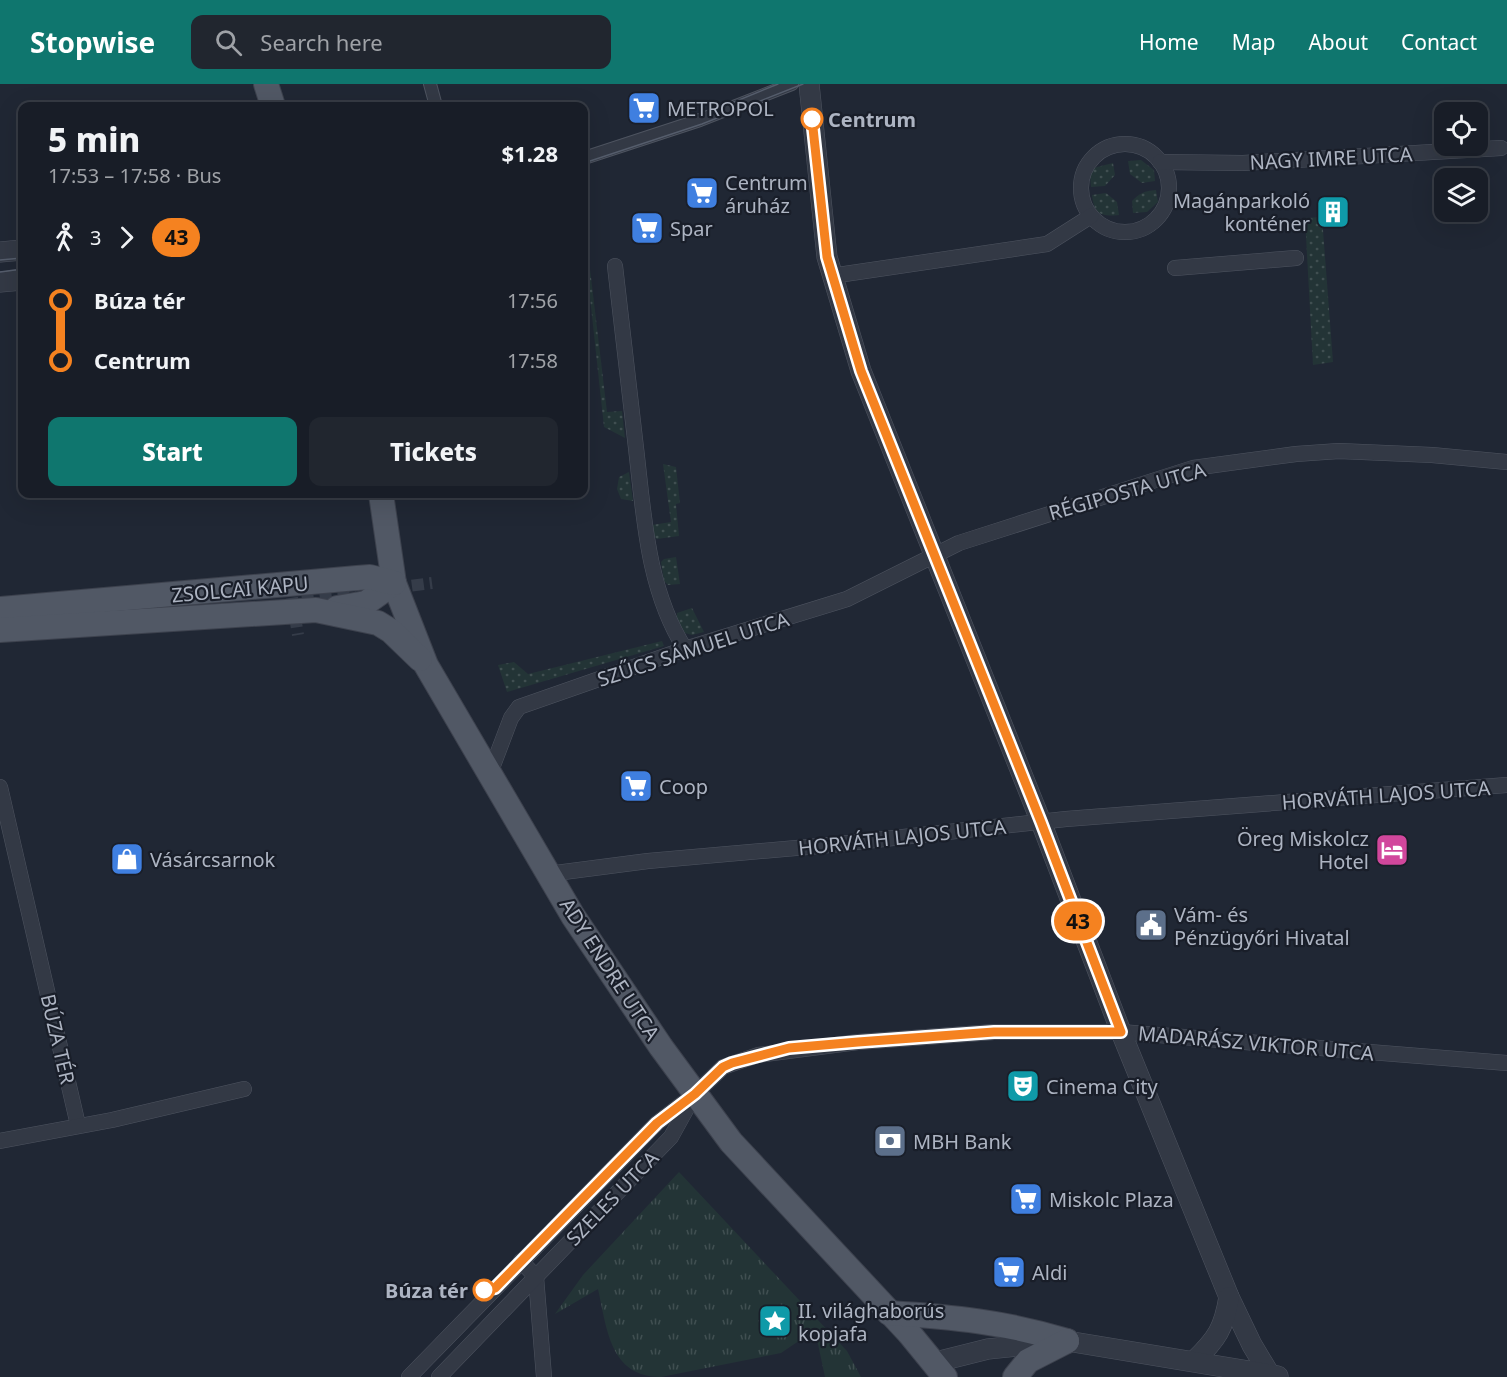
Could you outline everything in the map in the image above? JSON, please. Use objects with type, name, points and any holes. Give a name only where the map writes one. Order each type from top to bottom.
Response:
[{"type":"main road","points":[[266,84],[272,102]]},
{"type":"main road","name":"ADY ENDRE UTCA","points":[[382,498],[394,583],[426,666],[489,777],[608,971],[731,1142],[909,1333],[938,1372]]},
{"type":"main road","name":"ZSOLCAI KAPU","points":[[0,609],[370,577],[394,583]]},
{"type":"main road","name":"ADY ENDRE UTCA","points":[[391,631],[389,609],[394,583]]},
{"type":"main road","name":"ZSOLCAI KAPU","points":[[0,630],[316,610],[366,603],[394,583]]},
{"type":"main road","points":[[316,610],[362,618],[391,631],[426,666]]},
{"type":"main road","points":[[889,1313],[1018,1326],[1067,1341]]},
{"type":"main road","points":[[1014,1377],[1028,1361],[1067,1341]]},
{"type":"street","points":[[430,84],[435,102]]},
{"type":"street","points":[[588,157],[700,120],[792,84]]},
{"type":"street","points":[[809,84],[831,276],[861,371],[1041,822],[1121,1032],[1229,1296],[1252,1346],[1275,1376]]},
{"type":"street","points":[[1128,144],[1146,150],[1161,162],[1167,174],[1168,199],[1155,221],[1129,232],[1115,231],[1102,226],[1091,216],[1081,193],[1084,175],[1093,158],[1109,148],[1128,144]]},
{"type":"street","name":"NAGY IMRE UTCA","points":[[1161,162],[1243,163],[1501,148]]},
{"type":"street","points":[[831,276],[1047,244],[1091,216]]},
{"type":"street","points":[[0,252],[18,250]]},
{"type":"street","points":[[1175,267],[1296,258]]},
{"type":"street","points":[[615,266],[649,552],[662,606],[685,649]]},
{"type":"street","points":[[0,282],[18,280]]},
{"type":"street","name":"RÉGIPOSTA UTCA","points":[[933,556],[959,543],[1193,468],[1296,454],[1339,451],[1432,455],[1507,462]]},
{"type":"street","name":"SZŰCS SÁMUEL UTCA","points":[[489,777],[511,718],[519,707],[685,649],[847,599],[933,556]]},
{"type":"street","name":"HORVÁTH LAJOS UTCA","points":[[548,874],[648,861],[830,845],[1066,819],[1507,785]]},
{"type":"street","name":"BÚZA TÉR","points":[[0,787],[78,1125]]},
{"type":"street","name":"MADARÁSZ VIKTOR UTCA","points":[[695,1094],[723,1067],[758,1054],[789,1048],[994,1032],[1121,1032],[1507,1063]]},
{"type":"street","points":[[0,1141],[112,1120],[244,1089]]},
{"type":"street","name":"SZELES UTCA","points":[[409,1377],[657,1123],[695,1094]]},
{"type":"street","name":"SZELES UTCA","points":[[439,1377],[671,1137],[695,1094]]},
{"type":"street","points":[[521,1262],[536,1277],[544,1377]]},
{"type":"street","points":[[1194,1361],[1216,1340],[1226,1318],[1229,1296]]},
{"type":"street","points":[[938,1372],[988,1349],[1067,1341],[1275,1376]]},
{"type":"green space","points":[[1141,160],[1154,170],[1155,181],[1142,183],[1130,174],[1128,161]]},
{"type":"green space","points":[[1113,163],[1115,175],[1105,186],[1091,187],[1090,175],[1093,168]]},
{"type":"green space","points":[[1156,190],[1158,202],[1147,212],[1133,213],[1132,201],[1137,196]]},
{"type":"green space","points":[[1106,193],[1117,202],[1119,215],[1103,215],[1097,210],[1092,195]]},
{"type":"green space","points":[[1322,217],[1333,362],[1313,365],[1305,218]]},
{"type":"green space","points":[[590,269],[607,412],[622,411],[625,438],[604,427],[588,270]]},
{"type":"green space","points":[[663,464],[676,467],[680,503],[676,504],[679,536],[657,539],[653,536],[652,525],[671,522]]},
{"type":"green space","points":[[629,472],[633,501],[621,499],[617,489],[619,477]]},
{"type":"green space","points":[[676,557],[680,584],[668,585],[664,581],[661,562],[664,559]]},
{"type":"green space","points":[[692,608],[704,632],[692,635],[685,633],[677,619],[677,613]]},
{"type":"green space","points":[[662,641],[664,646],[507,692],[498,665],[514,662],[528,674]]},
{"type":"green space","points":[[679,1172],[847,1351],[861,1377],[825,1377],[815,1330],[781,1353],[661,1377],[644,1375],[631,1369],[621,1360],[614,1348],[604,1320],[598,1289],[555,1314],[583,1275]]},
{"type":"tunnel","points":[[289,580],[298,635]]},
{"type":"tunnel","points":[[394,588],[432,583]]},
{"type":"tunnel","points":[[302,600],[356,593]]},
{"type":"tram line","points":[[717,109],[778,84]]},
{"type":"tram line","points":[[588,162],[702,124],[803,84]]},
{"type":"tram line","points":[[0,260],[18,258]]},
{"type":"tram line","points":[[0,272],[18,270]]},
{"type":"bus line","name":"43","points":[[484,1290],[495,1288],[657,1123],[695,1094],[723,1067],[732,1063],[758,1054],[789,1048],[858,1042],[994,1032],[1121,1032],[1041,822],[861,371],[827,257],[812,119]]},
{"type":"place","name":"METROPOL","points":[[644,108]]},
{"type":"place","name":"Centrum","points":[[812,119]]},
{"type":"place","name":"Centrum áruház","points":[[702,193]]},
{"type":"place","name":"Magánparkoló konténer","points":[[1333,212]]},
{"type":"place","name":"Spar","points":[[647,228]]},
{"type":"place","name":"Coop","points":[[636,786]]},
{"type":"place","name":"Öreg Miskolcz Hotel","points":[[1392,850]]},
{"type":"place","name":"Vásárcsarnok","points":[[127,859]]},
{"type":"place","name":"Vám- és Pénzügyőri Hivatal","points":[[1151,925]]},
{"type":"place","name":"Cinema City","points":[[1023,1086]]},
{"type":"place","name":"MBH Bank","points":[[890,1141]]},
{"type":"place","name":"Miskolc Plaza","points":[[1026,1199]]},
{"type":"place","name":"Aldi","points":[[1009,1272]]},
{"type":"place","name":"Búza tér","points":[[484,1290]]},
{"type":"place","name":"II. világhaborús kopjafa","points":[[775,1321]]}]
